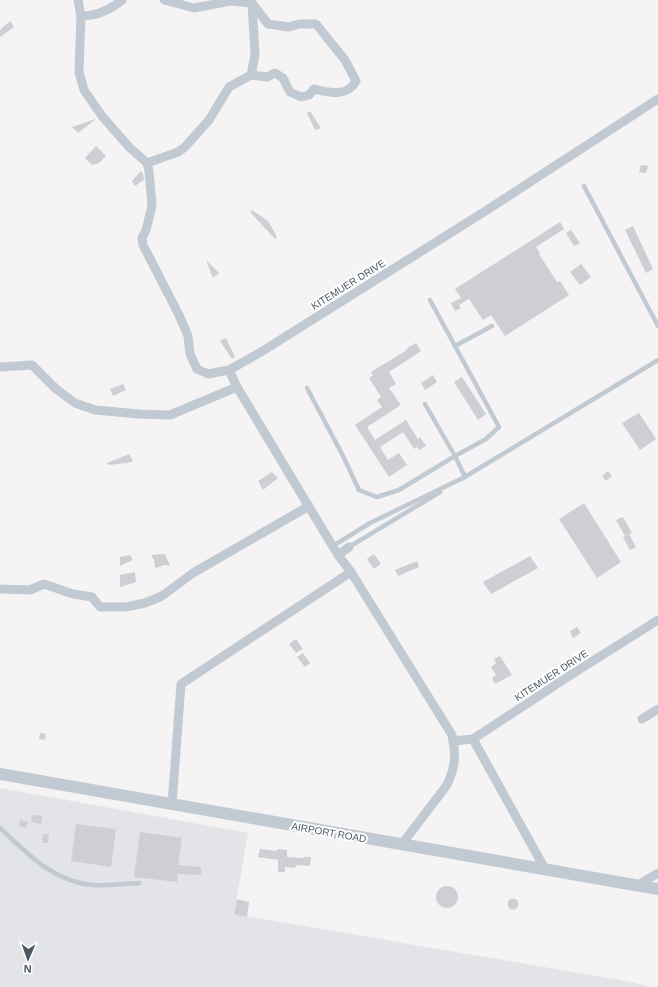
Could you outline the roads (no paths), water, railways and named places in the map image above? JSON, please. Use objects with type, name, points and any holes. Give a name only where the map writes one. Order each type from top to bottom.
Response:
[{"type":"street","points":[[78,0],[81,16],[79,72],[84,90],[102,116],[129,147],[146,163],[178,152],[185,147],[208,120],[229,87],[251,75],[267,77],[275,73],[283,78],[290,92],[301,97],[309,94],[314,89],[338,93],[346,90],[356,81],[345,60],[316,24],[299,24],[289,27],[268,24],[253,1]]},
{"type":"street","points":[[81,16],[93,16],[115,6],[122,0]]},
{"type":"street","points":[[164,0],[194,8],[231,1],[253,1]]},
{"type":"street","points":[[251,75],[255,55],[253,1]]},
{"type":"street","name":"KITEMUER DRIVE","points":[[146,163],[149,171],[152,206],[146,230],[142,238],[143,245],[179,315],[188,336],[190,354],[197,369],[208,374],[229,370],[262,352],[467,223],[658,98]]},
{"type":"street","points":[[0,367],[32,365],[55,388],[75,403],[95,410],[140,414],[170,415],[237,387]]},
{"type":"street","points":[[229,370],[237,387],[308,506],[338,555],[351,572],[452,735],[456,752],[452,774],[447,785],[402,844]]},
{"type":"street","points":[[0,589],[30,590],[44,584],[73,594],[92,597],[100,607],[126,607],[145,603],[162,596],[193,573],[308,506]]},
{"type":"street","points":[[338,555],[349,547]]},
{"type":"street","points":[[172,804],[181,684],[351,572]]},
{"type":"street","name":"KITEMUER DRIVE","points":[[453,741],[473,739],[658,620]]},
{"type":"street","points":[[642,720],[658,709]]},
{"type":"street","points":[[473,739],[545,869]]},
{"type":"street","name":"AIRPORT ROAD","points":[[0,774],[658,889]]},
{"type":"street","points":[[638,885],[658,873]]},
{"type":"lane","points":[[584,186],[658,326]]},
{"type":"lane","points":[[307,388],[342,454],[359,490],[377,497],[399,490],[486,439],[499,427],[430,300]]},
{"type":"lane","points":[[455,346],[492,326]]},
{"type":"lane","points":[[349,547],[658,360]]},
{"type":"lane","points":[[425,404],[455,456],[465,477]]},
{"type":"lane","points":[[333,546],[370,523],[465,477]]},
{"type":"lane","points":[[0,828],[35,860],[52,872],[71,880],[92,885],[139,883]]}]
